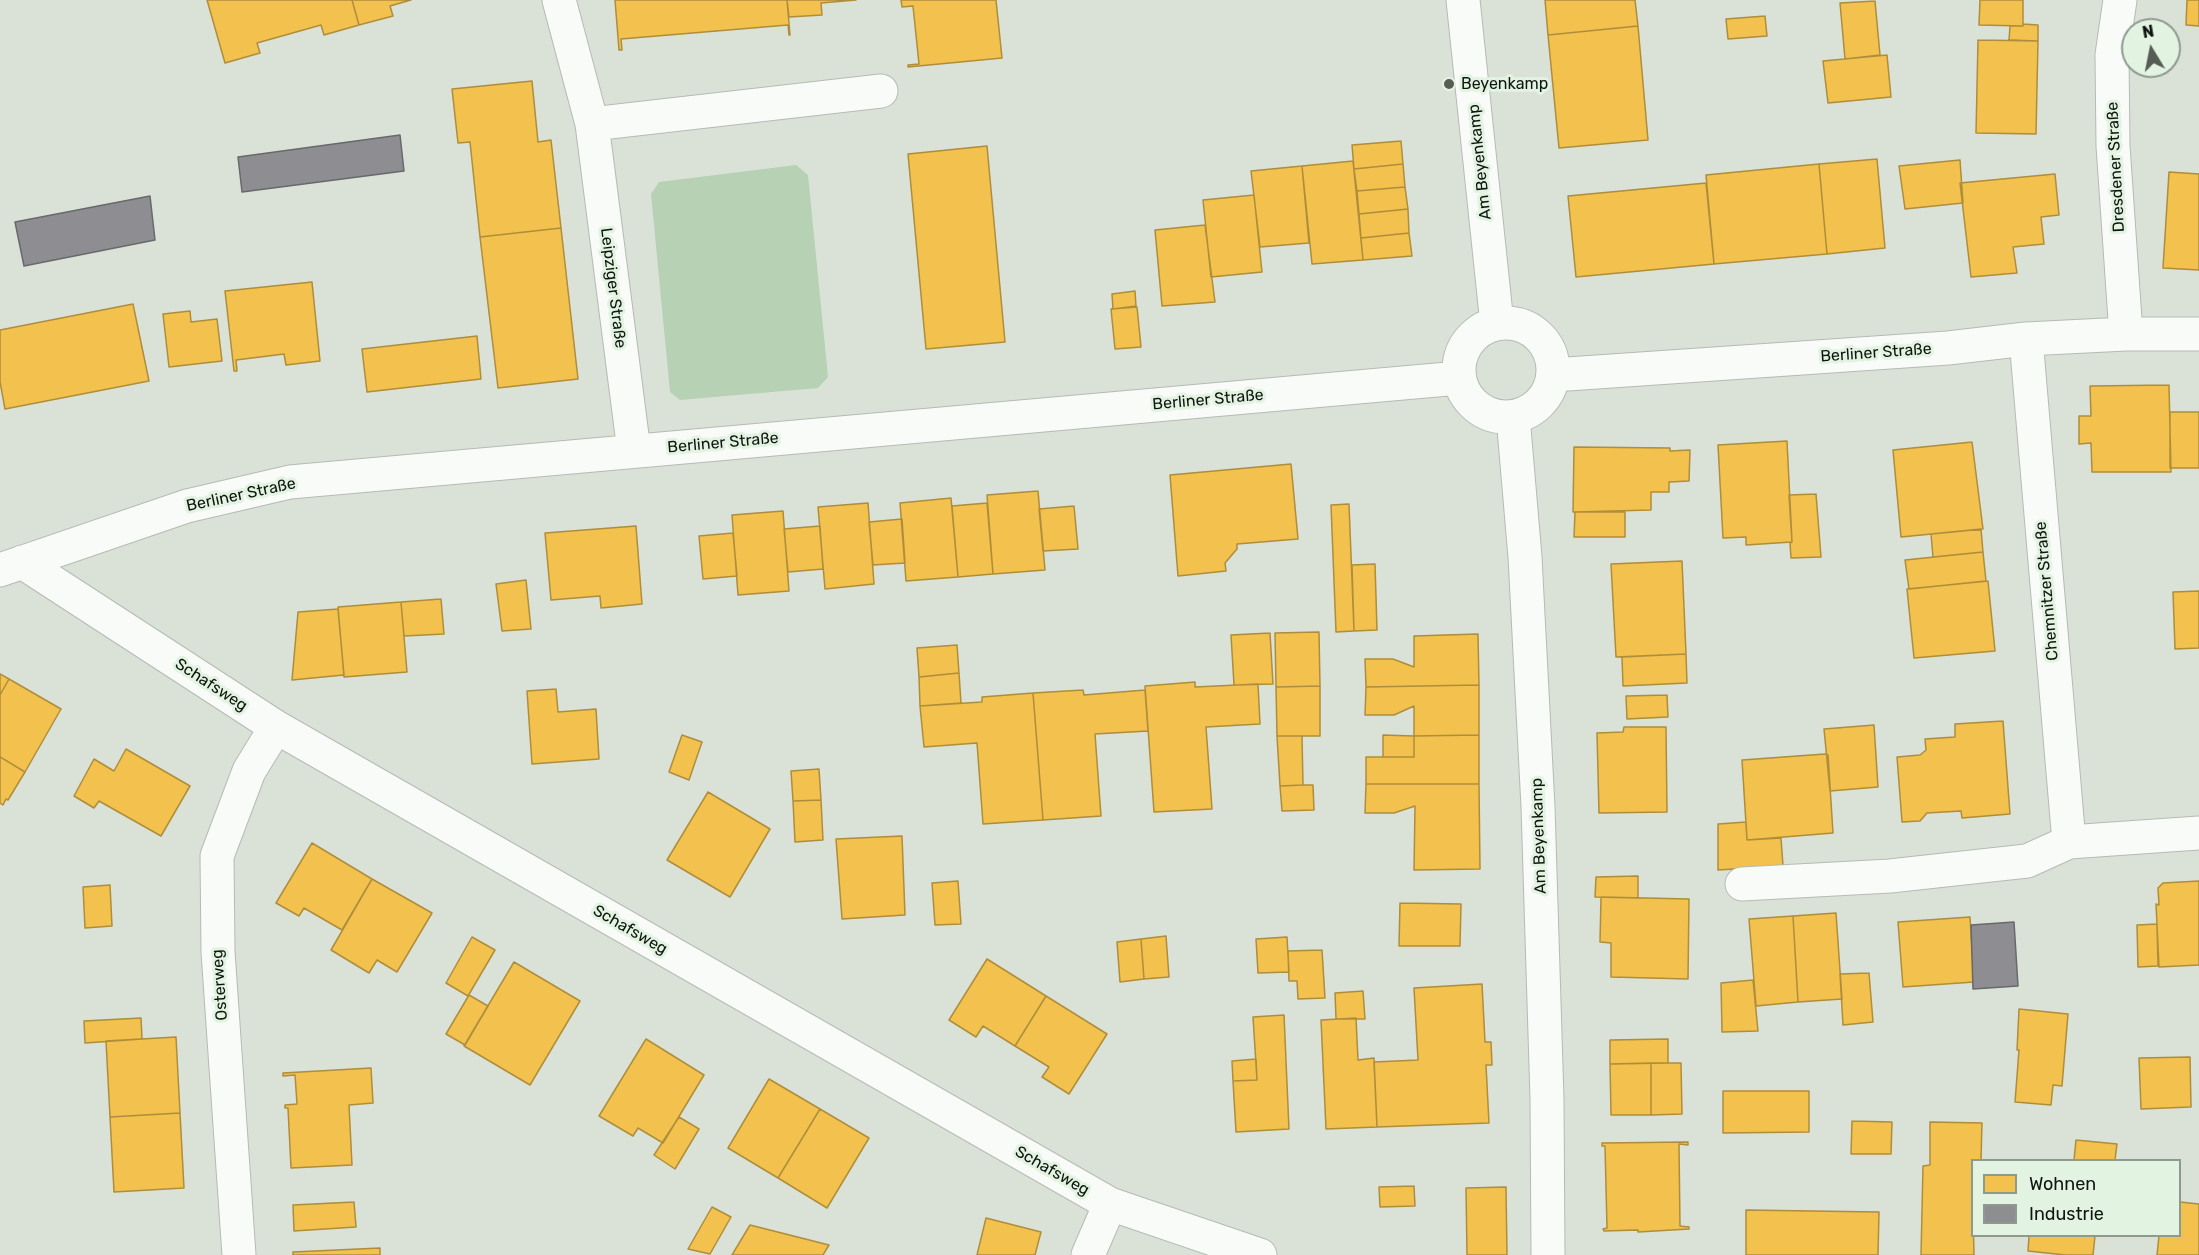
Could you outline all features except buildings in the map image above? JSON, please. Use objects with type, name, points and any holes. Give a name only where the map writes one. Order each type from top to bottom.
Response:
[{"type":"street","name":"Leipziger Straße","points":[[559,0],[592,124],[634,451]]},
{"type":"street","name":"Am Beyenkamp","points":[[1463,0],[1497,324]]},
{"type":"street","name":"Dresdener Straße","points":[[2120,0],[2112,55],[2113,146],[2126,334]]},
{"type":"street","points":[[592,124],[880,91]]},
{"type":"street","points":[[1497,324],[1519,324],[1537,334],[1547,346],[1553,375],[1549,391],[1531,411],[1514,417],[1496,416],[1479,410],[1467,398],[1459,378],[1459,362],[1469,341],[1483,329],[1497,324]]},
{"type":"street","name":"Berliner Straße","points":[[1553,375],[1948,348],[2026,339],[2126,334],[2199,334]]},
{"type":"street","name":"Chemnitzer Straße","points":[[2026,339],[2069,842]]},
{"type":"street","name":"Berliner Straße","points":[[11,566],[187,506],[291,482],[1459,378]]},
{"type":"street","name":"Am Beyenkamp","points":[[1514,417],[1526,557],[1538,807],[1547,1099],[1548,1255]]},
{"type":"street","name":"Schafsweg","points":[[11,566],[276,727],[1110,1204],[1260,1255]]},
{"type":"street","name":"Osterweg","points":[[239,1255],[218,952],[217,856],[249,771],[276,727]]},
{"type":"street","points":[[1742,884],[1890,876],[2026,861],[2069,842],[2199,833]]},
{"type":"street","points":[[1088,1255],[1110,1204]]},
{"type":"green space","points":[[796,165],[808,175],[828,377],[818,388],[680,400],[670,392],[651,194],[659,182]]},
{"type":"place","name":"Beyenkamp","points":[[1449,84]]}]
